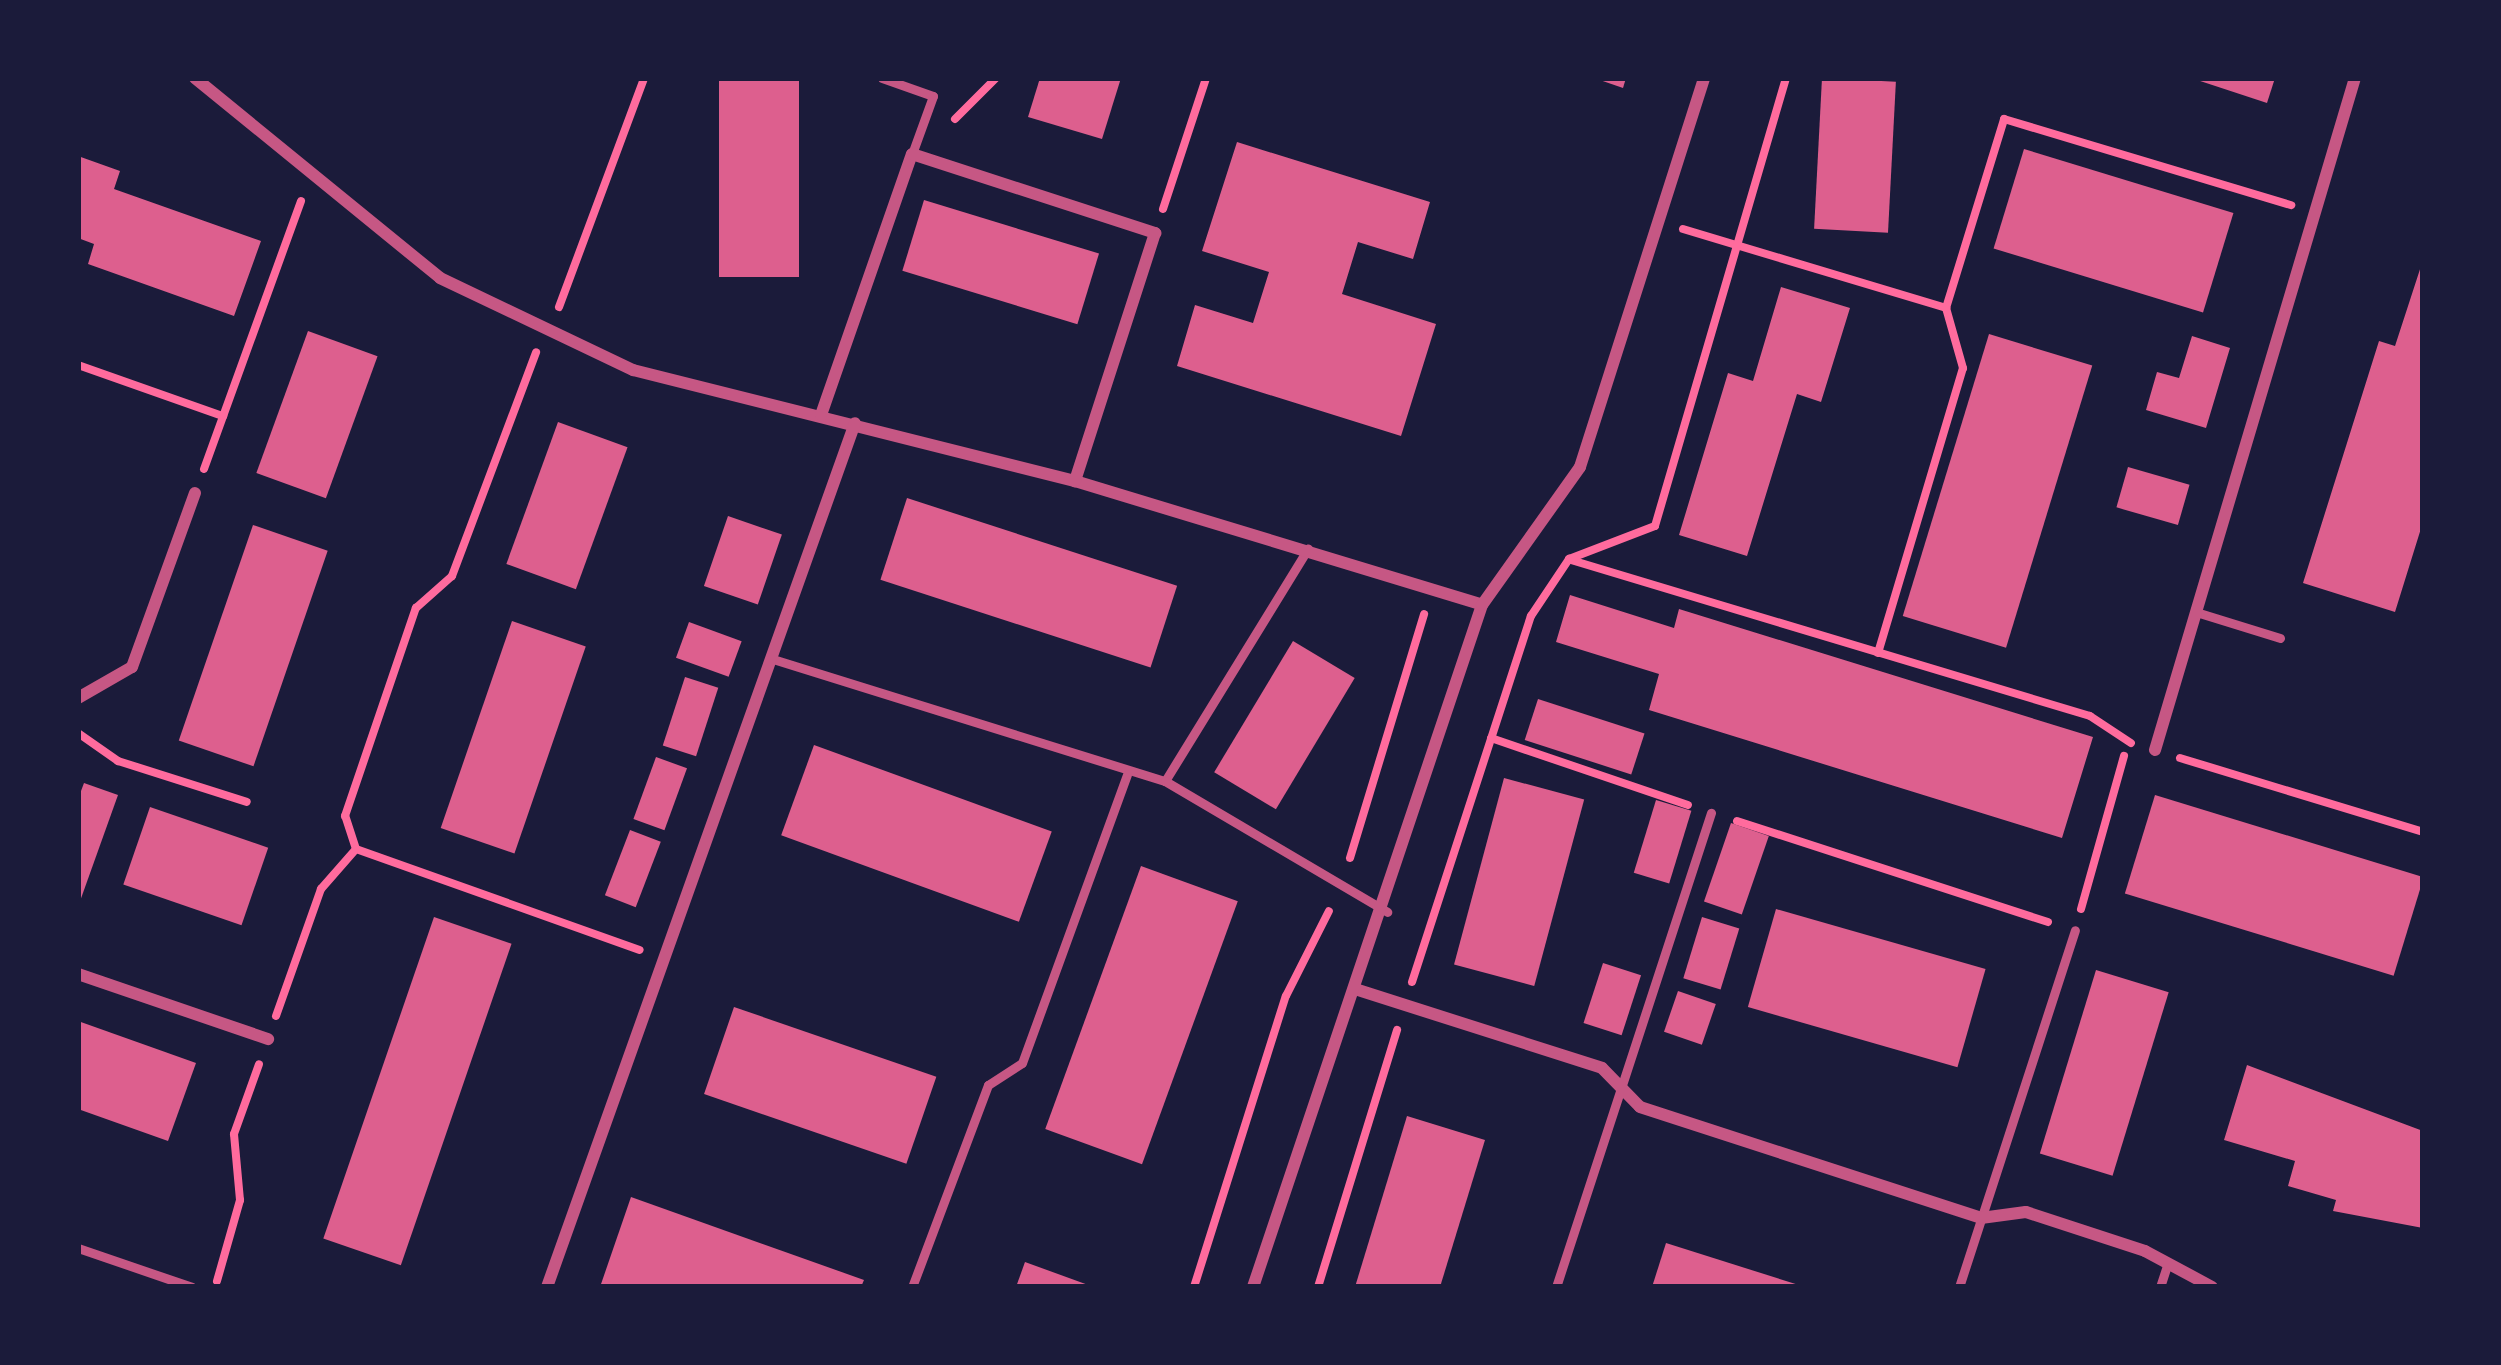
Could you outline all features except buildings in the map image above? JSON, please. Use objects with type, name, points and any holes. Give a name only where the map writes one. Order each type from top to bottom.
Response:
[{"type":"street","points":[[196,78],[310,177],[440,278],[633,370],[1076,481],[1482,605]]},
{"type":"street","points":[[1253,1287],[1354,989],[1387,912],[1482,605],[1580,467],[1705,78]]},
{"type":"street","points":[[2155,750],[2356,78]]},
{"type":"street","points":[[821,415],[912,154],[1154,233],[1076,481]]},
{"type":"street","points":[[547,1287],[776,660],[856,423]]},
{"type":"street","points":[[78,698],[132,667],[195,493]]},
{"type":"street","points":[[78,974],[268,1039]]},
{"type":"street","points":[[1354,989],[1602,1068],[1640,1107],[1981,1218],[2026,1212],[2168,1262],[2212,1287]]},
{"type":"lane","points":[[882,78],[933,97],[912,154]]},
{"type":"lane","points":[[1165,781],[1308,549]]},
{"type":"lane","points":[[2195,612],[2280,638]]},
{"type":"lane","points":[[776,660],[1127,774],[1165,781],[1387,912]]},
{"type":"lane","points":[[912,1287],[988,1085],[1022,1063],[1127,774]]},
{"type":"lane","points":[[1556,1287],[1712,813]]},
{"type":"lane","points":[[1959,1287],[2075,930]]},
{"type":"lane","points":[[78,1248],[192,1287]]},
{"type":"lane","points":[[2160,1287],[2168,1262]]},
{"type":"path","points":[[644,78],[571,288],[543,331],[452,576],[416,608],[345,816],[360,850],[664,958]]},
{"type":"path","points":[[1154,233],[1206,78]]},
{"type":"path","points":[[1318,1287],[1531,616],[1569,559],[1655,526],[1786,78]]},
{"type":"path","points":[[1878,653],[1963,368],[1946,308],[2004,119],[2315,212]]},
{"type":"path","points":[[195,493],[310,177]]},
{"type":"path","points":[[1657,221],[1946,308]]},
{"type":"path","points":[[78,365],[223,416]]},
{"type":"path","points":[[1527,539],[1569,559],[2090,716],[2128,743],[2423,832]]},
{"type":"path","points":[[1194,1287],[1286,996],[1341,885],[1432,589]]},
{"type":"path","points":[[78,734],[118,761],[247,802]]},
{"type":"path","points":[[1490,738],[2075,930],[2128,743]]}]
